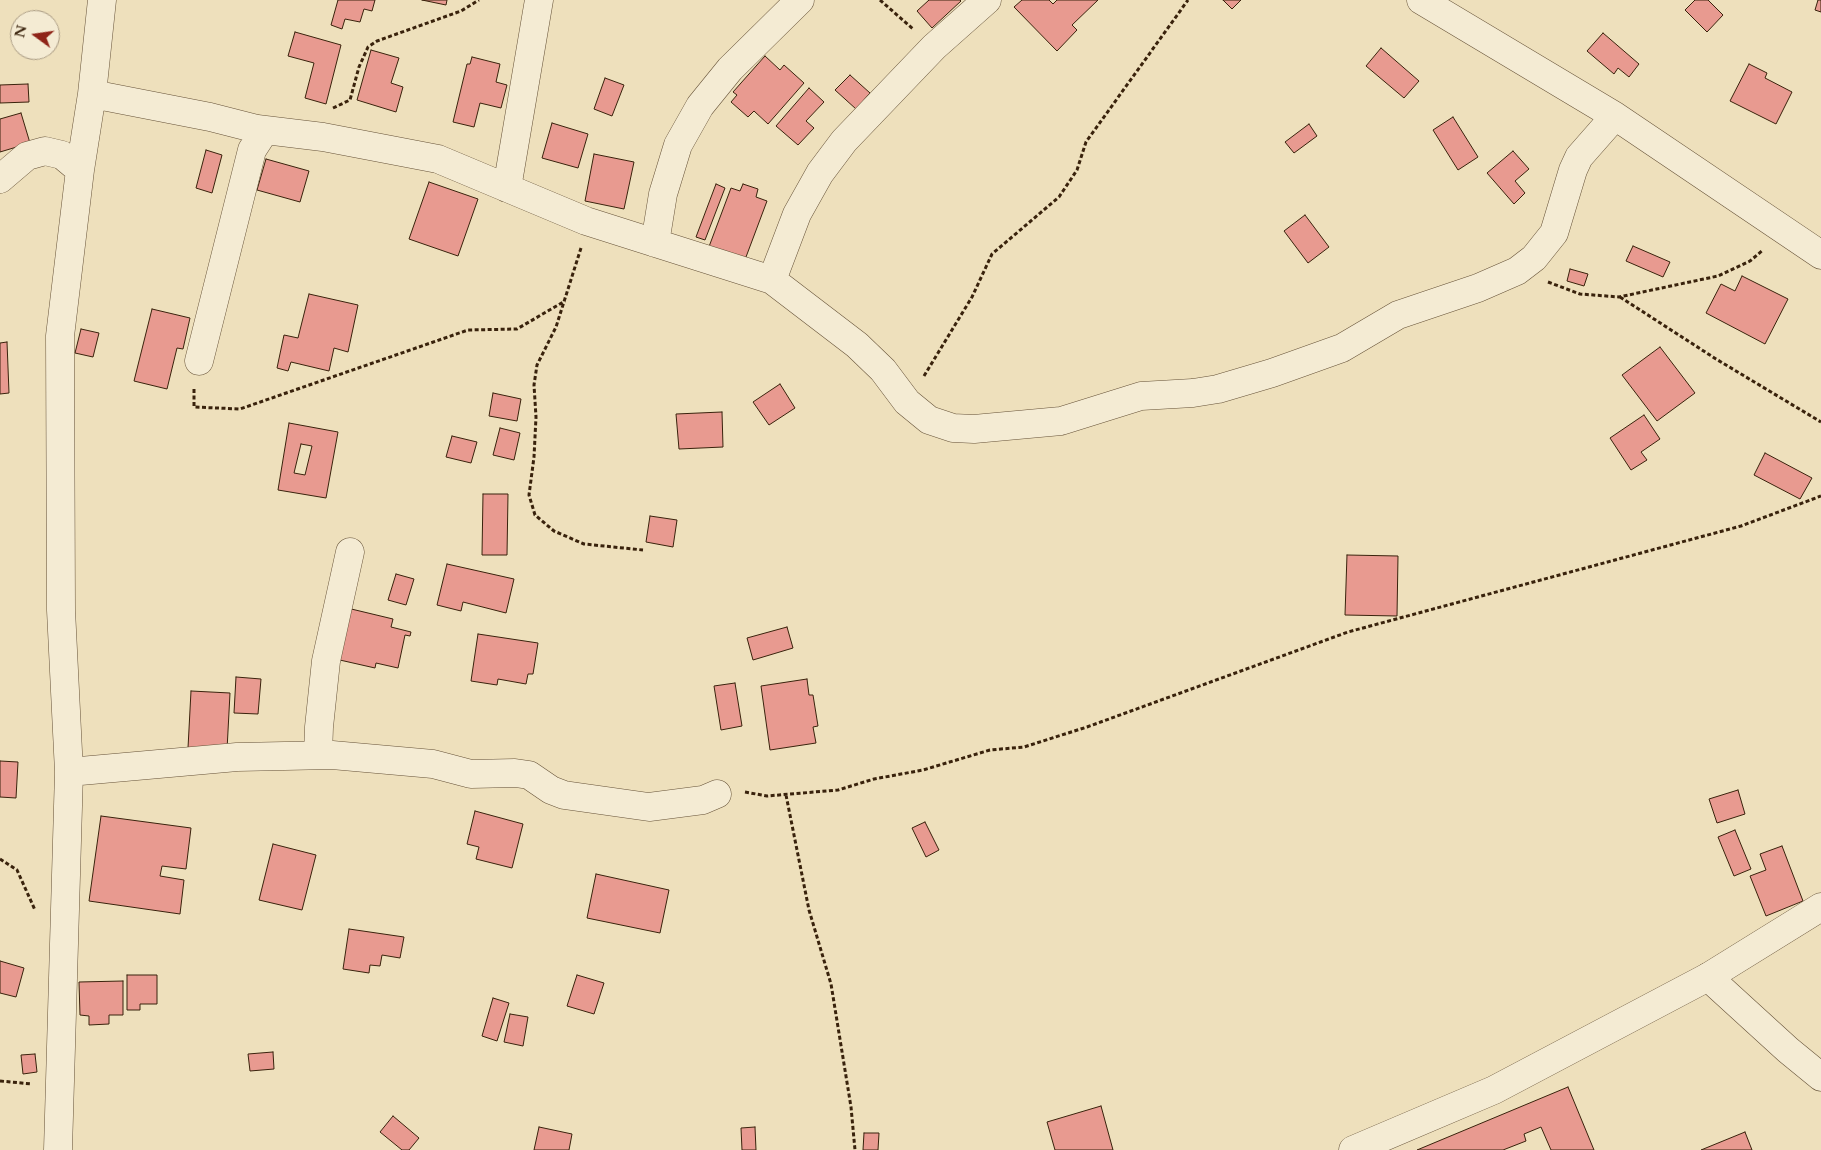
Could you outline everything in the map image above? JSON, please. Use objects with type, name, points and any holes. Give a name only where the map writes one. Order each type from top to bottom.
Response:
[{"type":"street","points":[[58,1150],[69,772],[61,610],[60,336],[80,170],[92,94],[102,0]]},
{"type":"street","points":[[507,188],[539,0]]},
{"type":"street","points":[[655,243],[663,194],[678,145],[700,106],[730,69],[800,0]]},
{"type":"street","points":[[772,280],[797,214],[820,173],[844,141],[934,47],[987,0]]},
{"type":"street","points":[[1421,0],[1615,116],[1821,255]]},
{"type":"street","points":[[92,94],[210,117],[265,130],[323,137],[438,159],[586,220],[772,280],[857,345],[883,370],[907,402],[929,420],[953,428],[974,429],[1061,421],[1141,396],[1193,393],[1218,389],[1272,373],[1342,348],[1398,315],[1478,288],[1517,270],[1534,258],[1554,233],[1573,170],[1579,157],[1615,116]]},
{"type":"street","points":[[199,361],[252,150],[265,130]]},
{"type":"street","points":[[0,179],[27,156],[45,151],[62,155],[80,170]]},
{"type":"street","points":[[318,755],[326,661],[350,552]]},
{"type":"street","points":[[69,772],[165,762],[318,755],[433,764],[471,774],[515,773],[529,775],[551,790],[564,795],[649,807],[703,800],[717,794]]},
{"type":"street","points":[[1353,1150],[1494,1090],[1708,977],[1821,907]]},
{"type":"street","points":[[1708,977],[1788,1050],[1821,1077]]},
{"type":"path","points":[[330,108],[338,107],[350,100],[359,67],[368,47],[377,41],[461,11],[479,0]]},
{"type":"path","points":[[880,0],[934,47]]},
{"type":"path","points":[[907,402],[938,357],[992,254],[1059,197],[1077,170],[1086,142],[1188,0]]},
{"type":"path","points":[[586,220],[579,260],[556,327],[537,365],[534,385],[536,417],[534,457],[529,494],[535,515],[554,531],[584,544],[642,550]]},
{"type":"path","points":[[1517,270],[1580,294],[1620,296],[1718,276],[1750,261],[1786,231]]},
{"type":"path","points":[[1620,296],[1821,422]]},
{"type":"path","points":[[194,407],[240,409],[468,330],[517,330],[565,301]]},
{"type":"path","points":[[717,794],[729,791],[767,796],[838,790],[874,779],[923,770],[990,750],[1024,747],[1087,727],[1348,632],[1741,526],[1821,496]]},
{"type":"path","points":[[786,794],[809,910],[831,984],[851,1107],[854,1150]]},
{"type":"building","points":[[338,0],[375,0],[372,11],[364,9],[360,22],[345,19],[342,29],[331,25]]},
{"type":"building","points":[[422,0],[447,0],[446,5]]},
{"type":"building","points":[[929,0],[961,1],[932,28],[917,11]]},
{"type":"building","points":[[1022,0],[1049,0],[1053,4],[1057,0],[1098,0],[1072,25],[1077,30],[1057,51],[1014,7]]},
{"type":"building","points":[[1223,0],[1241,0],[1232,9]]},
{"type":"building","points":[[1695,0],[1708,0],[1723,15],[1707,32],[1685,10]]},
{"type":"building","points":[[1818,0],[1821,0],[1821,12],[1815,10]]},
{"type":"building","points":[[295,32],[341,45],[326,104],[305,98],[314,63],[288,56]]},
{"type":"building","points":[[1603,33],[1639,64],[1629,77],[1618,68],[1614,74],[1587,51]]},
{"type":"building","points":[[1381,48],[1419,81],[1404,98],[1366,66]]},
{"type":"building","points":[[371,50],[399,58],[391,83],[403,87],[396,112],[357,100]]},
{"type":"building","points":[[765,56],[780,70],[784,65],[804,83],[768,124],[754,111],[748,117],[731,102],[737,95],[733,92]]},
{"type":"building","points":[[472,57],[500,64],[496,82],[507,85],[501,108],[480,103],[474,127],[453,122],[467,64],[470,64]]},
{"type":"building","points":[[1749,64],[1767,73],[1765,78],[1792,92],[1776,124],[1730,101]]},
{"type":"building","points":[[850,75],[870,93],[856,109],[835,90]]},
{"type":"building","points":[[605,78],[624,85],[612,116],[594,109]]},
{"type":"building","points":[[28,84],[29,102],[0,103],[0,85]]},
{"type":"building","points":[[809,88],[824,102],[806,121],[814,128],[798,145],[776,126]]},
{"type":"building","points":[[21,113],[30,143],[0,152],[0,119]]},
{"type":"building","points":[[1453,117],[1478,157],[1458,170],[1433,130]]},
{"type":"building","points":[[552,123],[588,134],[578,168],[542,158]]},
{"type":"building","points":[[1309,124],[1317,136],[1294,153],[1285,142]]},
{"type":"building","points":[[206,150],[222,155],[212,193],[196,188]]},
{"type":"building","points":[[1513,151],[1529,169],[1515,181],[1525,193],[1514,204],[1487,173]]},
{"type":"building","points":[[594,154],[634,162],[624,209],[585,201]]},
{"type":"building","points":[[266,159],[309,171],[300,202],[257,190]]},
{"type":"building","points":[[429,182],[478,199],[458,256],[409,239]]},
{"type":"building","points":[[716,184],[725,188],[705,240],[696,237]]},
{"type":"building","points":[[743,184],[758,189],[756,197],[767,201],[743,265],[707,252],[731,188],[740,191]]},
{"type":"building","points":[[1305,215],[1329,247],[1308,263],[1284,231]]},
{"type":"building","points":[[1633,246],[1670,262],[1663,277],[1626,261]]},
{"type":"building","points":[[1570,269],[1588,274],[1584,286],[1567,281]]},
{"type":"building","points":[[1742,276],[1788,299],[1765,344],[1706,313],[1721,284],[1735,291]]},
{"type":"building","points":[[309,294],[358,305],[348,352],[334,348],[329,371],[291,362],[288,371],[277,368],[284,335],[298,338]]},
{"type":"building","points":[[152,309],[190,318],[183,349],[177,348],[167,389],[134,381]]},
{"type":"building","points":[[81,329],[99,333],[93,357],[75,353]]},
{"type":"building","points":[[7,342],[9,393],[0,394],[0,343]]},
{"type":"building","points":[[1660,347],[1695,393],[1657,421],[1622,375]]},
{"type":"building","points":[[780,384],[795,408],[769,425],[753,402]]},
{"type":"building","points":[[493,393],[521,399],[517,421],[489,416]]},
{"type":"building","points":[[722,412],[723,447],[679,449],[676,414]]},
{"type":"building","points":[[1644,415],[1660,439],[1641,452],[1647,460],[1631,470],[1610,438]]},
{"type":"building","points":[[289,423],[338,432],[326,498],[278,490]],"holes":[[[301,444],[312,446],[305,475],[294,473]]]},
{"type":"building","points":[[500,428],[520,433],[514,460],[493,455]]},
{"type":"building","points":[[452,436],[477,442],[471,463],[446,457]]},
{"type":"building","points":[[1765,453],[1812,478],[1800,499],[1754,475]]},
{"type":"building","points":[[483,494],[508,494],[507,555],[482,555]]},
{"type":"building","points":[[650,516],[677,520],[673,547],[646,542]]},
{"type":"building","points":[[1347,555],[1398,556],[1397,616],[1345,615]]},
{"type":"building","points":[[447,564],[514,579],[506,613],[463,602],[461,611],[437,605]]},
{"type":"building","points":[[396,574],[414,579],[406,605],[388,600]]},
{"type":"building","points":[[343,607],[393,619],[391,627],[411,632],[410,636],[405,635],[398,668],[376,663],[375,668],[331,658]]},
{"type":"building","points":[[787,627],[793,648],[753,660],[747,638]]},
{"type":"building","points":[[478,634],[538,643],[533,674],[528,674],[526,684],[498,679],[497,685],[471,681]]},
{"type":"building","points":[[236,677],[261,679],[258,714],[234,713]]},
{"type":"building","points":[[807,679],[809,695],[813,695],[818,726],[813,727],[816,743],[770,750],[761,686]]},
{"type":"building","points":[[735,683],[742,726],[721,730],[714,686]]},
{"type":"building","points":[[191,691],[230,693],[227,750],[188,748]]},
{"type":"building","points":[[0,761],[18,762],[16,798],[0,797]]},
{"type":"building","points":[[1738,790],[1745,814],[1717,823],[1709,799]]},
{"type":"building","points":[[475,811],[523,824],[512,868],[476,859],[479,847],[467,844]]},
{"type":"building","points":[[101,816],[191,828],[186,869],[162,866],[160,876],[184,880],[180,914],[89,901]]},
{"type":"building","points":[[925,822],[939,850],[926,857],[912,828]]},
{"type":"building","points":[[1735,830],[1751,869],[1734,876],[1718,837]]},
{"type":"building","points":[[273,844],[316,855],[302,910],[259,900]]},
{"type":"building","points":[[1782,846],[1803,901],[1766,916],[1750,876],[1766,870],[1760,854]]},
{"type":"building","points":[[596,874],[669,890],[660,933],[587,918]]},
{"type":"building","points":[[349,929],[404,937],[400,958],[382,955],[380,966],[370,965],[369,973],[343,969]]},
{"type":"building","points":[[0,961],[24,968],[16,997],[0,993]]},
{"type":"building","points":[[127,975],[157,975],[157,1004],[140,1004],[140,1010],[127,1010]]},
{"type":"building","points":[[577,975],[604,983],[594,1014],[567,1006]]},
{"type":"building","points":[[123,981],[123,1015],[109,1015],[109,1024],[89,1025],[89,1016],[80,1015],[79,982]]},
{"type":"building","points":[[493,998],[509,1003],[497,1041],[482,1036]]},
{"type":"building","points":[[510,1014],[528,1017],[523,1046],[504,1042]]},
{"type":"building","points":[[273,1052],[274,1069],[250,1071],[248,1054]]},
{"type":"building","points":[[35,1054],[37,1072],[23,1074],[21,1055]]},
{"type":"building","points":[[1568,1087],[1594,1150],[1551,1150],[1541,1127],[1524,1134],[1526,1141],[1503,1150],[1417,1150]]},
{"type":"building","points":[[1101,1106],[1113,1150],[1055,1150],[1047,1122]]},
{"type":"building","points":[[393,1116],[419,1138],[409,1150],[402,1150],[380,1132]]},
{"type":"building","points":[[539,1127],[572,1134],[569,1150],[534,1150]]},
{"type":"building","points":[[755,1127],[756,1150],[742,1150],[741,1128]]},
{"type":"building","points":[[1745,1132],[1752,1150],[1701,1150]]},
{"type":"building","points":[[864,1133],[879,1133],[878,1150],[863,1150]]}]
